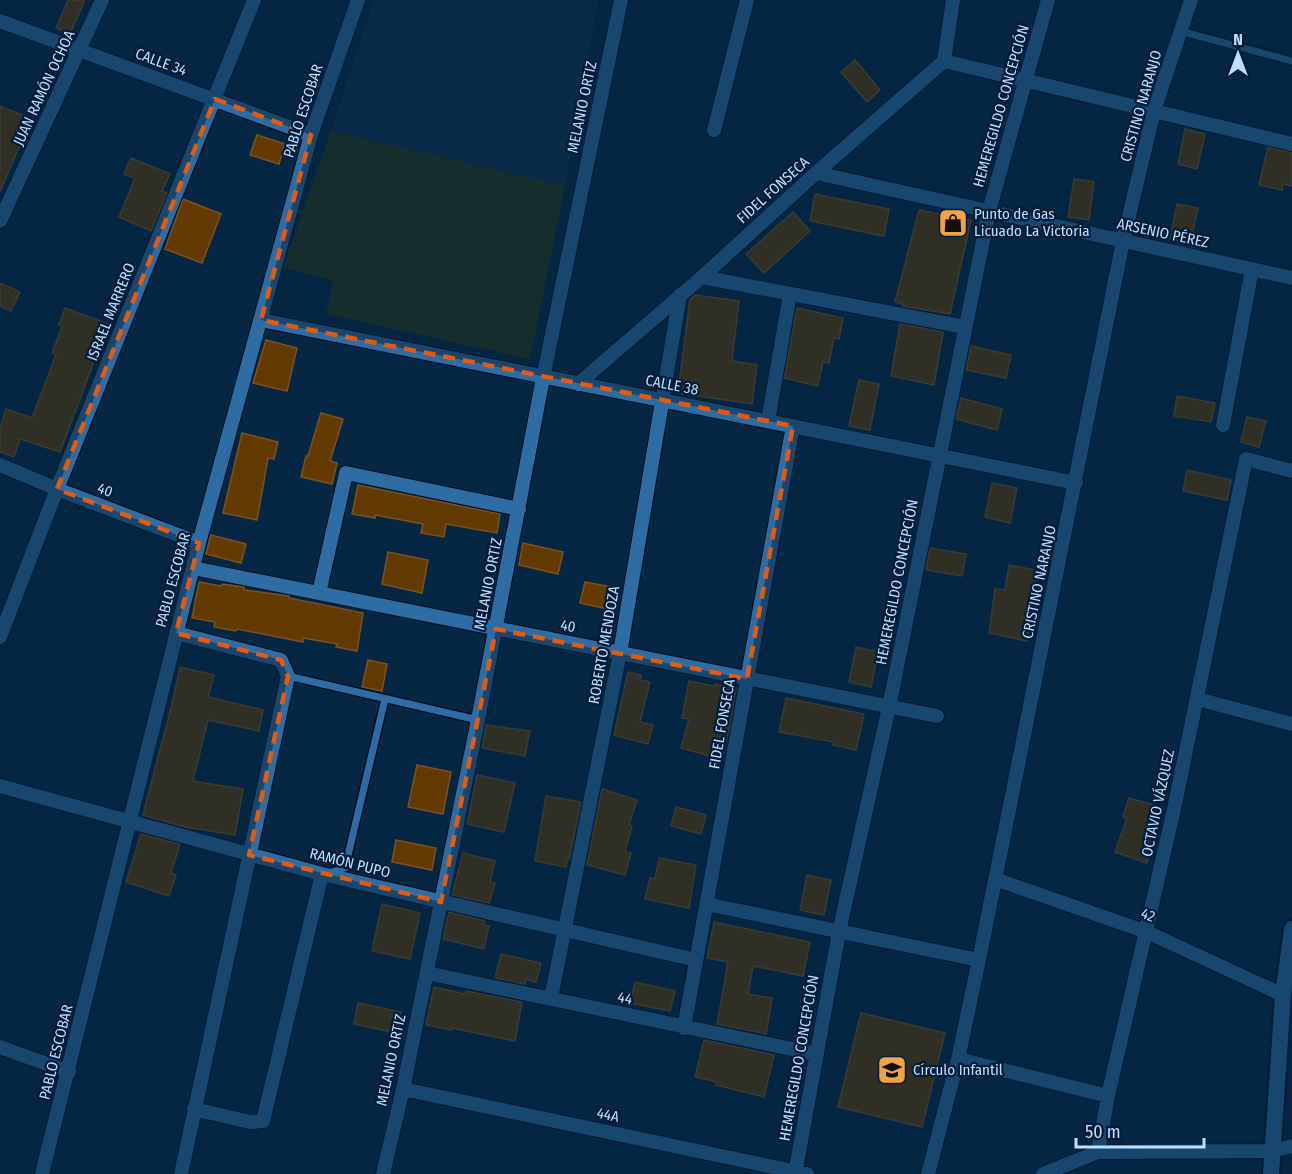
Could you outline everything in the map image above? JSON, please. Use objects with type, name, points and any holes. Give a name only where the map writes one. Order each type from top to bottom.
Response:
[{"type":"street","name":"JUAN RAMÓN OCHOA","points":[[0,221],[102,0]]},
{"type":"street","name":"ISRAEL MARRERO","points":[[0,636],[254,0]]},
{"type":"street","name":"PABLO ESCOBAR","points":[[42,1174],[199,543],[311,135],[358,0]]},
{"type":"street","name":"MELANIO ORTIZ","points":[[383,1174],[427,973],[496,629],[543,378],[621,0]]},
{"type":"street","points":[[714,130],[747,0]]},
{"type":"street","points":[[953,0],[944,61],[1292,144]]},
{"type":"street","name":"HEMEREGILDO CONCEPCIÓN","points":[[799,1173],[816,1054],[839,932],[889,707],[989,211],[1048,0]]},
{"type":"street","name":"CRISTINO NARANJO","points":[[928,1174],[958,1059],[979,960],[1123,241],[1154,111],[1191,0]]},
{"type":"street","name":"CALLE 34","points":[[0,21],[311,135]]},
{"type":"street","name":"FIDEL FONSECA","points":[[578,384],[702,277],[944,61]]},
{"type":"street","name":"ARSENIO PÉREZ","points":[[816,173],[1292,278]]},
{"type":"street","points":[[1223,425],[1252,269]]},
{"type":"street","points":[[702,277],[965,327]]},
{"type":"street","points":[[768,421],[790,294]]},
{"type":"street","name":"ROBERTO MENDOZA","points":[[551,998],[620,653],[680,295]]},
{"type":"street","name":"CALLE 38","points":[[261,320],[1076,483]]},
{"type":"street","name":"FIDEL FONSECA","points":[[684,1028],[793,426]]},
{"type":"street","name":"OCTAVIO VÁZQUEZ","points":[[1098,1152],[1108,1096],[1147,932],[1197,699],[1246,459],[1292,471]]},
{"type":"street","name":"40","points":[[0,465],[199,543]]},
{"type":"street","points":[[319,593],[346,473],[519,509]]},
{"type":"street","name":"40","points":[[193,568],[937,717]]},
{"type":"street","points":[[176,633],[281,660],[288,676],[181,1174]]},
{"type":"street","points":[[1197,699],[1292,724]]},
{"type":"street","name":"RAMÓN PUPO","points":[[0,786],[322,874],[696,960]]},
{"type":"street","points":[[194,1109],[250,1122],[263,1120],[322,874]]},
{"type":"street","name":"42","points":[[995,879],[1147,932],[1283,995]]},
{"type":"street","points":[[706,904],[979,960]]},
{"type":"street","points":[[1271,1174],[1283,995],[1292,929]]},
{"type":"street","name":"44","points":[[427,973],[816,1054]]},
{"type":"street","points":[[0,1047],[69,1072]]},
{"type":"street","points":[[958,1059],[1108,1096]]},
{"type":"street","name":"44A","points":[[403,1089],[799,1173]]},
{"type":"street","points":[[1043,1174],[1098,1152],[1272,1151],[1292,1146]]},
{"type":"lane","points":[[1180,31],[1292,61]]},
{"type":"lane","points":[[288,676],[478,720]]},
{"type":"lane","points":[[322,874],[345,868],[385,699]]},
{"type":"highlighted area","points":[[215,99],[311,135],[261,320],[793,426],[747,679],[496,629],[441,902],[249,855],[288,676],[281,660],[176,633],[199,543],[57,489]]},
{"type":"shaded area","points":[[374,0],[598,0],[565,186],[331,131]]},
{"type":"green space","points":[[331,131],[565,186],[530,359],[326,314],[333,281],[283,267]]},
{"type":"building","points":[[68,0],[85,0],[70,34],[56,28]]},
{"type":"building","points":[[855,60],[880,90],[867,102],[841,72]]},
{"type":"building","points":[[0,106],[31,119],[0,192]]},
{"type":"building","points":[[1185,129],[1205,134],[1197,169],[1178,164]]},
{"type":"building","points":[[257,135],[285,144],[279,164],[250,155]]},
{"type":"building","points":[[1268,147],[1292,153],[1292,186],[1283,184],[1282,190],[1259,185]]},
{"type":"building","points":[[131,158],[170,174],[162,191],[167,193],[151,231],[119,217],[135,178],[124,174]]},
{"type":"building","points":[[1074,179],[1094,182],[1089,220],[1068,217]]},
{"type":"building","points":[[815,194],[889,209],[884,236],[810,221]]},
{"type":"building","points":[[183,199],[221,214],[202,263],[165,249]]},
{"type":"building","points":[[1177,204],[1198,208],[1190,244],[1170,239]]},
{"type":"building","points":[[919,210],[971,220],[950,314],[903,306],[895,302]]},
{"type":"building","points":[[793,212],[810,231],[764,273],[746,254]]},
{"type":"building","points":[[0,283],[20,292],[11,311],[0,306]]},
{"type":"building","points":[[695,295],[739,301],[732,361],[757,365],[752,404],[678,393],[690,299]]},
{"type":"building","points":[[65,308],[108,324],[60,452],[20,439],[14,457],[0,452],[0,428],[6,409],[32,418],[56,355],[52,353],[62,327],[59,325]]},
{"type":"building","points":[[797,308],[843,318],[839,339],[834,338],[829,363],[823,362],[818,386],[784,378]]},
{"type":"building","points":[[900,324],[943,332],[934,385],[891,376]]},
{"type":"building","points":[[266,340],[297,348],[287,391],[253,383]]},
{"type":"building","points":[[971,346],[1011,355],[1006,378],[966,370]]},
{"type":"building","points":[[859,380],[879,384],[870,430],[849,426]]},
{"type":"building","points":[[1177,396],[1215,403],[1211,422],[1174,416]]},
{"type":"building","points":[[961,398],[1002,409],[997,430],[956,419]]},
{"type":"building","points":[[321,413],[343,419],[330,461],[337,463],[332,484],[301,477]]},
{"type":"building","points":[[1247,417],[1266,421],[1259,447],[1241,442]]},
{"type":"building","points":[[242,433],[278,442],[274,459],[268,458],[257,520],[223,513]]},
{"type":"building","points":[[1187,470],[1231,480],[1227,500],[1183,491]]},
{"type":"building","points":[[992,483],[1017,488],[1010,523],[985,517]]},
{"type":"building","points":[[358,485],[500,514],[497,533],[446,524],[444,537],[421,533],[423,524],[375,515],[375,518],[352,514]]},
{"type":"building","points":[[211,535],[246,544],[241,563],[206,554]]},
{"type":"building","points":[[523,543],[563,552],[558,574],[519,565]]},
{"type":"building","points":[[930,548],[966,554],[962,576],[926,570]]},
{"type":"building","points":[[388,552],[428,560],[422,593],[382,584]]},
{"type":"building","points":[[1009,565],[1040,571],[1027,641],[989,633],[995,589],[1005,590]]},
{"type":"building","points":[[199,582],[244,587],[244,590],[289,596],[289,598],[363,613],[357,651],[336,647],[337,644],[303,638],[303,642],[237,629],[236,631],[214,627],[215,622],[192,618]]},
{"type":"building","points":[[585,582],[618,588],[613,610],[580,603]]},
{"type":"building","points":[[856,647],[878,652],[871,687],[849,682]]},
{"type":"building","points":[[368,660],[387,664],[382,691],[362,687]]},
{"type":"building","points":[[180,667],[214,675],[208,697],[263,710],[259,731],[208,720],[193,781],[243,789],[235,835],[185,827],[143,815]]},
{"type":"building","points":[[628,672],[641,675],[640,680],[650,682],[640,722],[653,725],[648,744],[614,735]]},
{"type":"building","points":[[689,681],[736,688],[729,730],[721,759],[681,748],[689,719],[682,718]]},
{"type":"building","points":[[786,698],[864,714],[856,750],[833,745],[834,742],[779,732]]},
{"type":"building","points":[[486,725],[530,731],[525,756],[482,748]]},
{"type":"building","points":[[417,765],[451,772],[443,814],[408,807]]},
{"type":"building","points":[[477,775],[515,783],[504,832],[467,824]]},
{"type":"building","points":[[602,789],[637,800],[629,825],[632,826],[625,852],[631,853],[625,875],[587,865]]},
{"type":"building","points":[[546,796],[581,802],[566,867],[535,861]]},
{"type":"building","points":[[1129,798],[1162,807],[1147,863],[1115,852],[1127,818],[1123,817]]},
{"type":"building","points":[[676,807],[706,815],[701,834],[671,826]]},
{"type":"building","points":[[141,834],[180,844],[171,873],[176,875],[169,896],[126,882]]},
{"type":"building","points":[[396,840],[436,848],[432,870],[392,862]]},
{"type":"building","points":[[463,853],[495,861],[490,882],[495,883],[489,903],[452,895]]},
{"type":"building","points":[[659,858],[696,865],[689,908],[645,899],[650,878],[655,879]]},
{"type":"building","points":[[807,875],[831,880],[824,915],[800,910]]},
{"type":"building","points":[[382,904],[420,913],[410,959],[372,951]]},
{"type":"building","points":[[449,912],[485,921],[484,925],[489,926],[484,949],[443,939]]},
{"type":"building","points":[[714,922],[810,942],[803,976],[753,966],[748,994],[772,998],[766,1034],[717,1024],[728,962],[707,958]]},
{"type":"building","points":[[501,954],[541,963],[536,982],[526,979],[525,984],[495,978]]},
{"type":"building","points":[[635,982],[675,991],[670,1011],[630,1003]]},
{"type":"building","points":[[434,987],[522,1002],[515,1041],[426,1025]]},
{"type":"building","points":[[358,1003],[401,1012],[397,1033],[354,1024]]},
{"type":"building","name":"Círculo Infantil","points":[[861,1013],[945,1033],[922,1127],[838,1107]]},
{"type":"building","points":[[704,1040],[774,1055],[764,1097],[716,1085],[717,1082],[695,1077]]},
{"type":"place","name":"Punto de Gas Licuado La Victoria","points":[[953,223]]},
{"type":"place","name":"Círculo Infantil","points":[[892,1070]]}]
